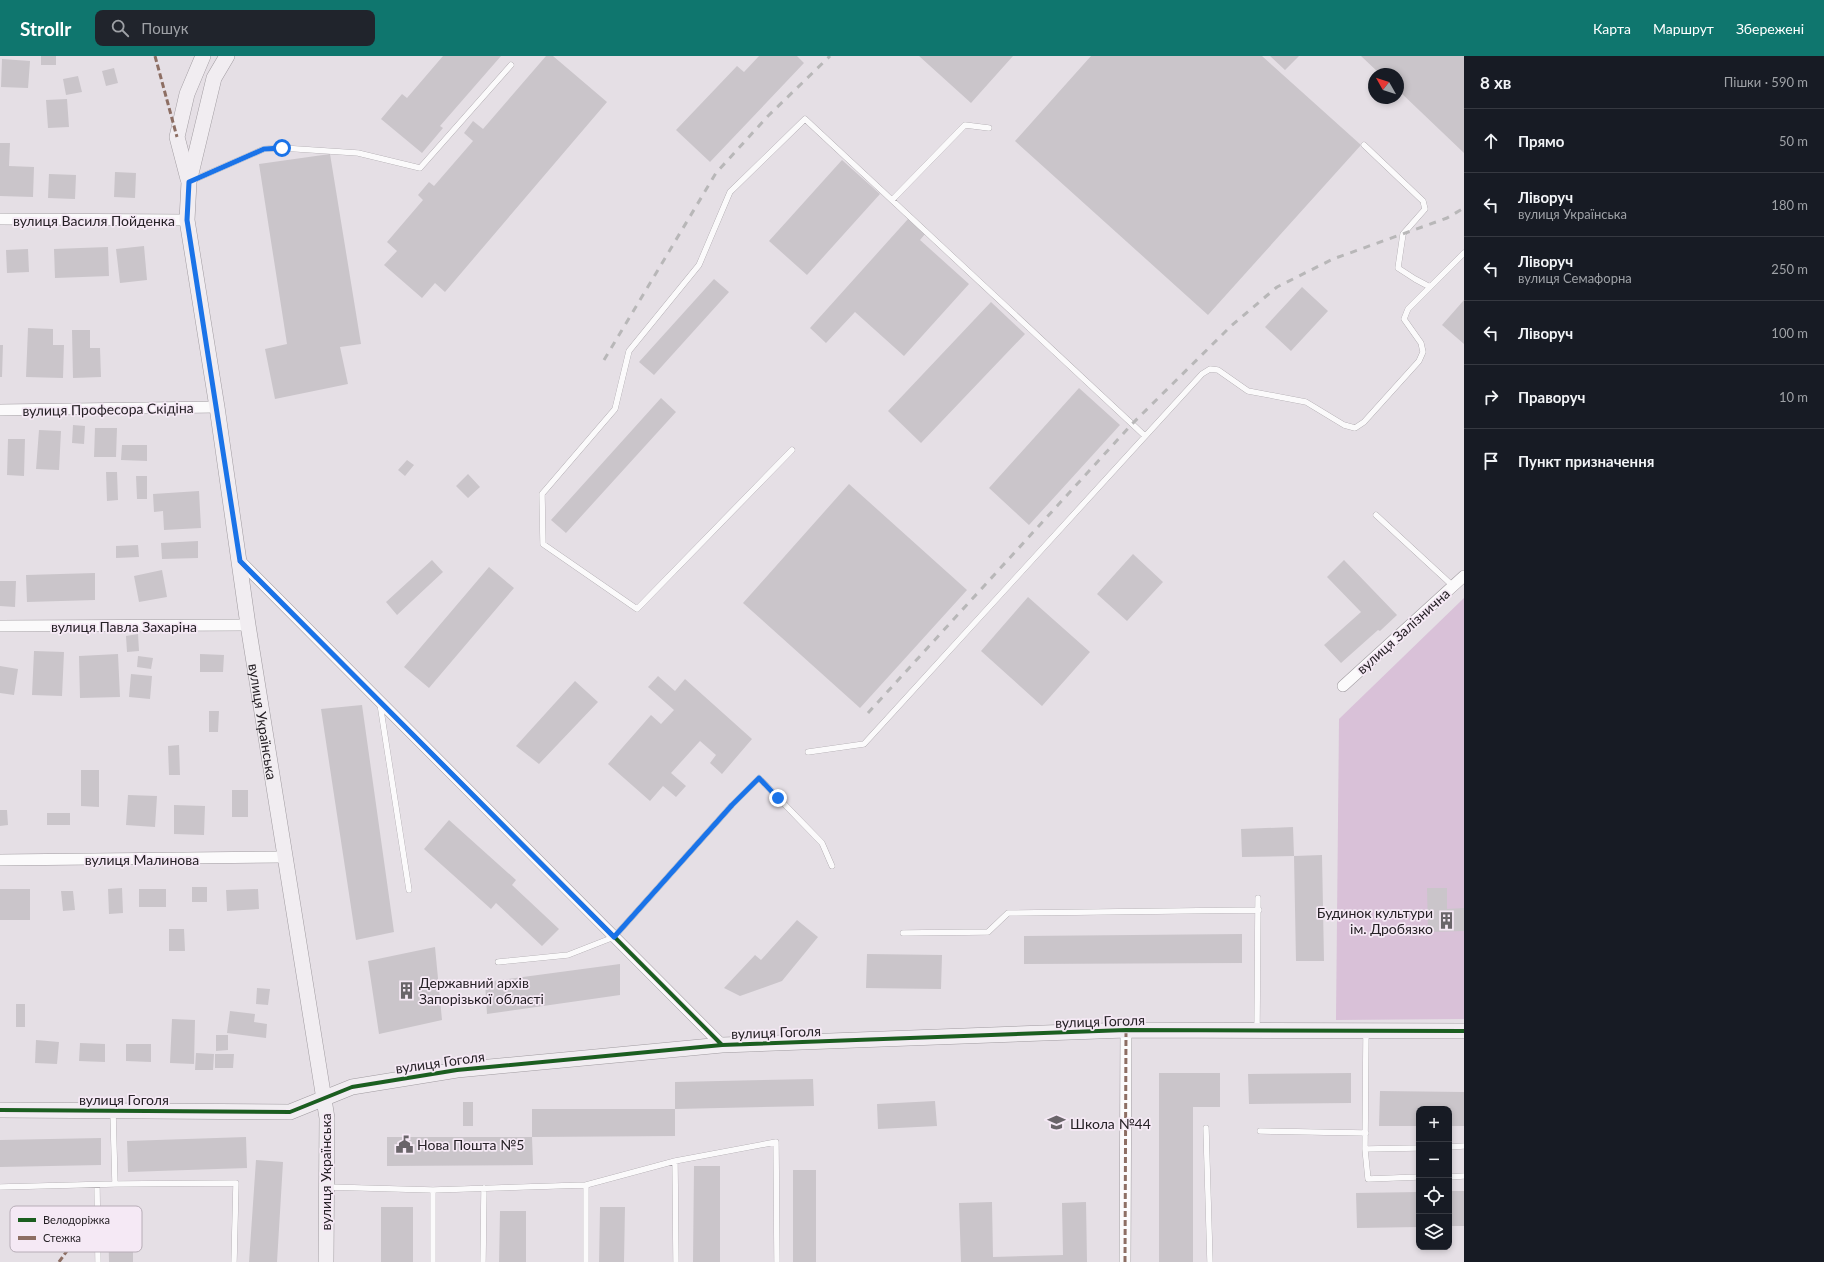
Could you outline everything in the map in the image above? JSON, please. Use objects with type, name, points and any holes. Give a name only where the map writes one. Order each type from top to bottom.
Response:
[{"type":"street","name":"вулиця Українська","points":[[189,182],[177,137],[187,94],[203,56]]},
{"type":"street","name":"вулиця Українська","points":[[227,56],[214,78],[189,182],[187,220],[217,407],[248,625],[284,857],[327,1118],[326,1262]]},
{"type":"street","name":"вулиця Василя Пойденка","points":[[0,219],[187,220]]},
{"type":"street","name":"вулиця Професора Скідіна","points":[[0,410],[217,407]]},
{"type":"street","points":[[240,561],[722,1044]]},
{"type":"street","name":"вулиця Залізнична","points":[[1342,686],[1464,576]]},
{"type":"street","name":"вулиця Павла Захаріна","points":[[0,626],[248,625]]},
{"type":"street","name":"вулиця Малинова","points":[[0,860],[284,857]]},
{"type":"street","points":[[1125,1262],[1126,1030]]},
{"type":"street","name":"вулиця Гоголя","points":[[0,1110],[290,1112],[352,1087],[457,1070],[722,1044],[1126,1030],[1464,1031]]},
{"type":"lane","points":[[189,182],[264,149],[282,148],[358,153],[420,168],[511,64]]},
{"type":"lane","points":[[792,450],[637,609],[543,544],[542,494],[615,409],[629,352],[699,265],[730,192],[805,119],[1145,436]]},
{"type":"lane","points":[[892,200],[965,125],[989,128]]},
{"type":"lane","points":[[1364,145],[1423,201],[1425,209],[1402,234],[1398,268],[1430,287]]},
{"type":"lane","points":[[808,752],[864,744],[1202,374],[1210,369],[1218,370],[1248,391],[1306,402],[1344,425],[1355,428],[1364,422],[1419,361],[1423,352],[1421,343],[1404,319],[1408,309],[1464,253]]},
{"type":"lane","points":[[1376,515],[1453,586]]},
{"type":"lane","points":[[379,701],[409,890]]},
{"type":"lane","points":[[498,962],[568,955],[614,937],[732,805],[759,778],[822,843],[832,866]]},
{"type":"lane","points":[[1257,1030],[1258,898]]},
{"type":"lane","points":[[903,934],[988,932],[1008,913],[1259,910]]},
{"type":"lane","points":[[1366,1031],[1365,1149],[1368,1179],[1416,1177]]},
{"type":"lane","points":[[113,1110],[115,1184]]},
{"type":"lane","points":[[1206,1128],[1210,1262]]},
{"type":"lane","points":[[1260,1131],[1366,1133]]},
{"type":"lane","points":[[326,1187],[433,1190],[586,1185],[676,1161],[776,1142],[777,1262]]},
{"type":"lane","points":[[1452,1147],[1464,1146]]},
{"type":"lane","points":[[1365,1149],[1416,1148]]},
{"type":"lane","points":[[676,1161],[676,1262]]},
{"type":"lane","points":[[1452,1177],[1464,1176]]},
{"type":"lane","points":[[0,1187],[236,1183],[234,1262]]},
{"type":"lane","points":[[97,1185],[97,1206]]},
{"type":"lane","points":[[586,1185],[586,1262]]},
{"type":"lane","points":[[483,1262],[484,1188]]},
{"type":"lane","points":[[433,1190],[433,1262]]},
{"type":"lane","points":[[98,1252],[98,1262]]},
{"type":"shaded area","points":[[1464,598],[1464,1019],[1336,1020],[1339,719]]},
{"type":"building","points":[[41,56],[56,56],[56,65],[41,65]]},
{"type":"building","points":[[443,56],[501,56],[440,126],[443,128],[422,153],[381,119],[402,94],[407,98]]},
{"type":"building","points":[[546,56],[553,56],[607,102],[445,292],[435,283],[422,298],[384,265],[397,251],[387,242],[423,200],[418,195],[429,182],[434,186],[473,141],[464,133],[473,121],[483,129]]},
{"type":"building","points":[[759,56],[797,56],[804,63],[710,162],[676,130],[737,66],[744,72]]},
{"type":"building","points":[[919,56],[1013,56],[971,103]]},
{"type":"building","points":[[1091,56],[1262,56],[1361,145],[1208,315],[1015,141]]},
{"type":"building","points":[[1270,56],[1299,56],[1285,70]]},
{"type":"building","points":[[1361,56],[1464,56],[1464,153],[1404,96],[1404,68],[1374,68]]},
{"type":"building","points":[[2,59],[30,61],[28,88],[1,87]]},
{"type":"building","points":[[114,68],[118,83],[106,86],[102,71]]},
{"type":"building","points":[[78,76],[82,92],[66,95],[63,79]]},
{"type":"building","points":[[67,99],[69,127],[48,128],[46,100]]},
{"type":"building","points":[[0,143],[10,143],[9,166],[34,167],[33,197],[0,196]]},
{"type":"building","points":[[330,154],[361,344],[340,347],[348,384],[275,399],[265,349],[287,344],[259,164]]},
{"type":"building","points":[[842,160],[880,194],[807,275],[769,241]]},
{"type":"building","points":[[115,172],[136,173],[135,198],[114,197]]},
{"type":"building","points":[[49,174],[76,175],[75,199],[48,198]]},
{"type":"building","points":[[908,219],[925,234],[920,240],[969,284],[904,356],[855,312],[826,343],[810,328]]},
{"type":"building","points":[[144,246],[147,280],[120,283],[116,249]]},
{"type":"building","points":[[108,247],[109,276],[55,278],[54,249]]},
{"type":"building","points":[[28,249],[29,272],[7,273],[6,250]]},
{"type":"building","points":[[714,279],[729,292],[654,375],[639,362]]},
{"type":"building","points":[[1302,287],[1328,311],[1291,351],[1265,327]]},
{"type":"building","points":[[1464,300],[1464,344],[1442,325]]},
{"type":"building","points":[[991,302],[1025,334],[921,443],[888,411]]},
{"type":"building","points":[[28,328],[53,329],[53,345],[64,345],[63,378],[26,377]]},
{"type":"building","points":[[72,330],[90,330],[90,348],[100,348],[101,377],[73,378]]},
{"type":"building","points":[[0,345],[3,345],[2,377],[0,377]]},
{"type":"building","points":[[1079,388],[1120,425],[1029,525],[989,488]]},
{"type":"building","points":[[661,398],[676,412],[566,533],[551,520]]},
{"type":"building","points":[[73,425],[85,426],[84,444],[72,443]]},
{"type":"building","points":[[95,428],[117,428],[116,457],[94,457]]},
{"type":"building","points":[[39,430],[61,431],[59,470],[36,469]]},
{"type":"building","points":[[8,439],[25,439],[24,476],[7,475]]},
{"type":"building","points":[[122,445],[147,445],[147,461],[121,460]]},
{"type":"building","points":[[407,460],[414,465],[405,476],[398,470]]},
{"type":"building","points":[[106,472],[117,472],[118,500],[107,501]]},
{"type":"building","points":[[468,474],[480,487],[468,498],[456,486]]},
{"type":"building","points":[[136,476],[147,476],[147,499],[137,499]]},
{"type":"building","points":[[849,484],[967,590],[860,708],[743,603]]},
{"type":"building","points":[[199,491],[201,528],[164,530],[163,511],[154,512],[153,494]]},
{"type":"building","points":[[198,541],[198,558],[162,559],[161,543]]},
{"type":"building","points":[[138,545],[139,557],[116,558],[116,546]]},
{"type":"building","points":[[1133,554],[1163,582],[1127,621],[1097,594]]},
{"type":"building","points":[[432,560],[443,572],[397,615],[386,602]]},
{"type":"building","points":[[1344,560],[1397,615],[1341,663],[1324,645],[1361,612],[1327,577]]},
{"type":"building","points":[[489,567],[514,588],[429,688],[404,667]]},
{"type":"building","points":[[162,570],[167,597],[139,602],[134,576]]},
{"type":"building","points":[[95,573],[95,600],[27,602],[26,575]]},
{"type":"building","points":[[0,581],[16,581],[15,607],[0,606]]},
{"type":"building","points":[[1028,597],[1090,652],[1042,706],[981,651]]},
{"type":"building","points":[[138,634],[139,651],[127,652],[126,636]]},
{"type":"building","points":[[34,651],[64,652],[62,696],[32,695]]},
{"type":"building","points":[[118,654],[120,697],[80,698],[79,656]]},
{"type":"building","points":[[200,654],[224,655],[223,672],[200,672]]},
{"type":"building","points":[[138,656],[153,658],[151,669],[137,667]]},
{"type":"building","points":[[0,666],[18,669],[14,695],[0,693]]},
{"type":"building","points":[[131,674],[152,676],[150,699],[129,697]]},
{"type":"building","points":[[658,676],[675,691],[685,679],[752,739],[722,774],[710,763],[716,755],[700,741],[671,773],[686,786],[676,797],[663,786],[650,801],[608,764],[651,715],[661,724],[674,710],[648,687]]},
{"type":"building","points":[[575,681],[598,702],[539,764],[516,746]]},
{"type":"building","points":[[362,705],[394,932],[356,940],[321,709]]},
{"type":"building","points":[[209,711],[219,711],[218,732],[209,732]]},
{"type":"building","points":[[179,745],[180,775],[169,775],[168,746]]},
{"type":"building","points":[[81,770],[99,770],[99,807],[81,806]]},
{"type":"building","points":[[232,790],[248,790],[248,817],[232,817]]},
{"type":"building","points":[[128,795],[157,796],[155,827],[126,825]]},
{"type":"building","points":[[174,805],[205,806],[204,835],[174,834]]},
{"type":"building","points":[[0,810],[7,810],[8,825],[0,826]]},
{"type":"building","points":[[47,813],[70,813],[70,825],[47,825]]},
{"type":"building","points":[[449,820],[516,880],[512,885],[559,929],[542,946],[496,903],[491,909],[424,849]]},
{"type":"building","points":[[1293,827],[1294,856],[1242,857],[1241,829]]},
{"type":"building","points":[[1322,855],[1324,961],[1296,961],[1294,856]]},
{"type":"building","points":[[192,887],[207,887],[207,902],[192,902]]},
{"type":"building","points":[[122,888],[123,913],[109,914],[108,889]]},
{"type":"building","name":"Будинок культури ім. Дробязко","points":[[1427,888],[1447,888],[1447,909],[1464,908],[1464,931],[1428,932]]},
{"type":"building","points":[[0,889],[30,889],[30,920],[0,920]]},
{"type":"building","points":[[139,889],[166,889],[166,907],[139,907]]},
{"type":"building","points":[[258,889],[259,909],[227,911],[226,890]]},
{"type":"building","points":[[61,891],[73,891],[75,910],[63,911]]},
{"type":"building","points":[[797,920],[818,937],[782,981],[740,996],[724,988],[755,955],[761,960]]},
{"type":"building","points":[[169,929],[184,929],[185,951],[169,951]]},
{"type":"building","points":[[1242,934],[1242,963],[1024,964],[1024,936]]},
{"type":"building","name":"Державний архів Запорізької області","points":[[435,947],[442,1020],[379,1034],[368,961]]},
{"type":"building","points":[[867,954],[942,955],[941,989],[866,988]]},
{"type":"building","points":[[620,964],[620,995],[487,1014],[485,982]]},
{"type":"building","points":[[257,988],[270,989],[268,1005],[256,1004]]},
{"type":"building","points":[[16,1004],[25,1004],[25,1027],[16,1027]]},
{"type":"building","points":[[230,1011],[255,1014],[254,1022],[267,1024],[266,1038],[227,1033]]},
{"type":"building","points":[[172,1019],[195,1020],[194,1064],[170,1063]]},
{"type":"building","points":[[216,1035],[228,1035],[228,1050],[216,1051]]},
{"type":"building","points":[[36,1040],[59,1042],[57,1064],[35,1063]]},
{"type":"building","points":[[80,1043],[105,1044],[105,1062],[79,1061]]},
{"type":"building","points":[[126,1044],[151,1044],[151,1062],[126,1061]]},
{"type":"building","points":[[196,1053],[214,1054],[213,1070],[195,1070]]},
{"type":"building","points":[[215,1054],[234,1054],[233,1068],[215,1068]]},
{"type":"building","points":[[1159,1073],[1220,1073],[1220,1107],[1193,1107],[1193,1262],[1159,1262]]},
{"type":"building","points":[[1351,1073],[1351,1103],[1249,1104],[1248,1074]]},
{"type":"building","points":[[813,1079],[814,1106],[675,1109],[675,1082]]},
{"type":"building","points":[[1380,1091],[1464,1092],[1464,1126],[1452,1126],[1452,1106],[1416,1106],[1416,1126],[1379,1126]]},
{"type":"building","points":[[935,1101],[937,1126],[878,1129],[877,1104]]},
{"type":"building","points":[[463,1102],[473,1102],[473,1126],[463,1126]]},
{"type":"building","points":[[532,1109],[675,1109],[675,1136],[532,1137]]},
{"type":"building","points":[[246,1137],[247,1168],[128,1172],[127,1141]]},
{"type":"building","points":[[387,1137],[532,1137],[533,1165],[387,1166]]},
{"type":"building","points":[[101,1138],[101,1165],[0,1167],[0,1140]]},
{"type":"building","points":[[256,1160],[283,1162],[277,1262],[249,1262]]},
{"type":"building","points":[[694,1166],[720,1166],[720,1262],[693,1262]]},
{"type":"building","points":[[793,1170],[816,1170],[816,1262],[793,1262]]},
{"type":"building","points":[[1452,1191],[1464,1191],[1464,1226],[1452,1226]]},
{"type":"building","points":[[1416,1192],[1416,1227],[1357,1228],[1356,1193]]},
{"type":"building","points":[[992,1202],[993,1257],[1063,1255],[1062,1203],[1086,1202],[1087,1262],[961,1262],[959,1203]]},
{"type":"building","points":[[381,1207],[413,1207],[413,1262],[381,1262]]},
{"type":"building","points":[[600,1207],[625,1207],[624,1262],[599,1262]]},
{"type":"building","points":[[500,1211],[526,1211],[526,1262],[499,1262]]},
{"type":"building","points":[[109,1252],[133,1252],[133,1262],[109,1262]]},
{"type":"railway","points":[[604,360],[716,173],[768,116],[830,56]]},
{"type":"railway","points":[[868,713],[1132,424],[1231,326],[1277,287],[1333,259],[1447,218],[1464,208]]},
{"type":"marked path","points":[[155,56],[177,137]]},
{"type":"marked path","points":[[1125,1262],[1126,1030]]},
{"type":"marked path","points":[[59,1262],[66,1252]]},
{"type":"cycle path","points":[[240,561],[722,1045]]},
{"type":"cycle path","points":[[0,1110],[290,1112],[352,1087],[457,1070],[722,1045],[1126,1030],[1464,1031]]},
{"type":"place","name":"Будинок культури ім. Дробязко","points":[[1446,920]]},
{"type":"place","name":"Державний архів Запорізької області","points":[[406,990]]},
{"type":"place","name":"Школа №44","points":[[1057,1123]]},
{"type":"place","name":"Нова Пошта №5","points":[[404,1144]]},
{"type":"route","points":[[282,148],[264,149],[189,182],[187,220],[240,561],[614,937],[684,857],[759,778],[778,798]]}]
